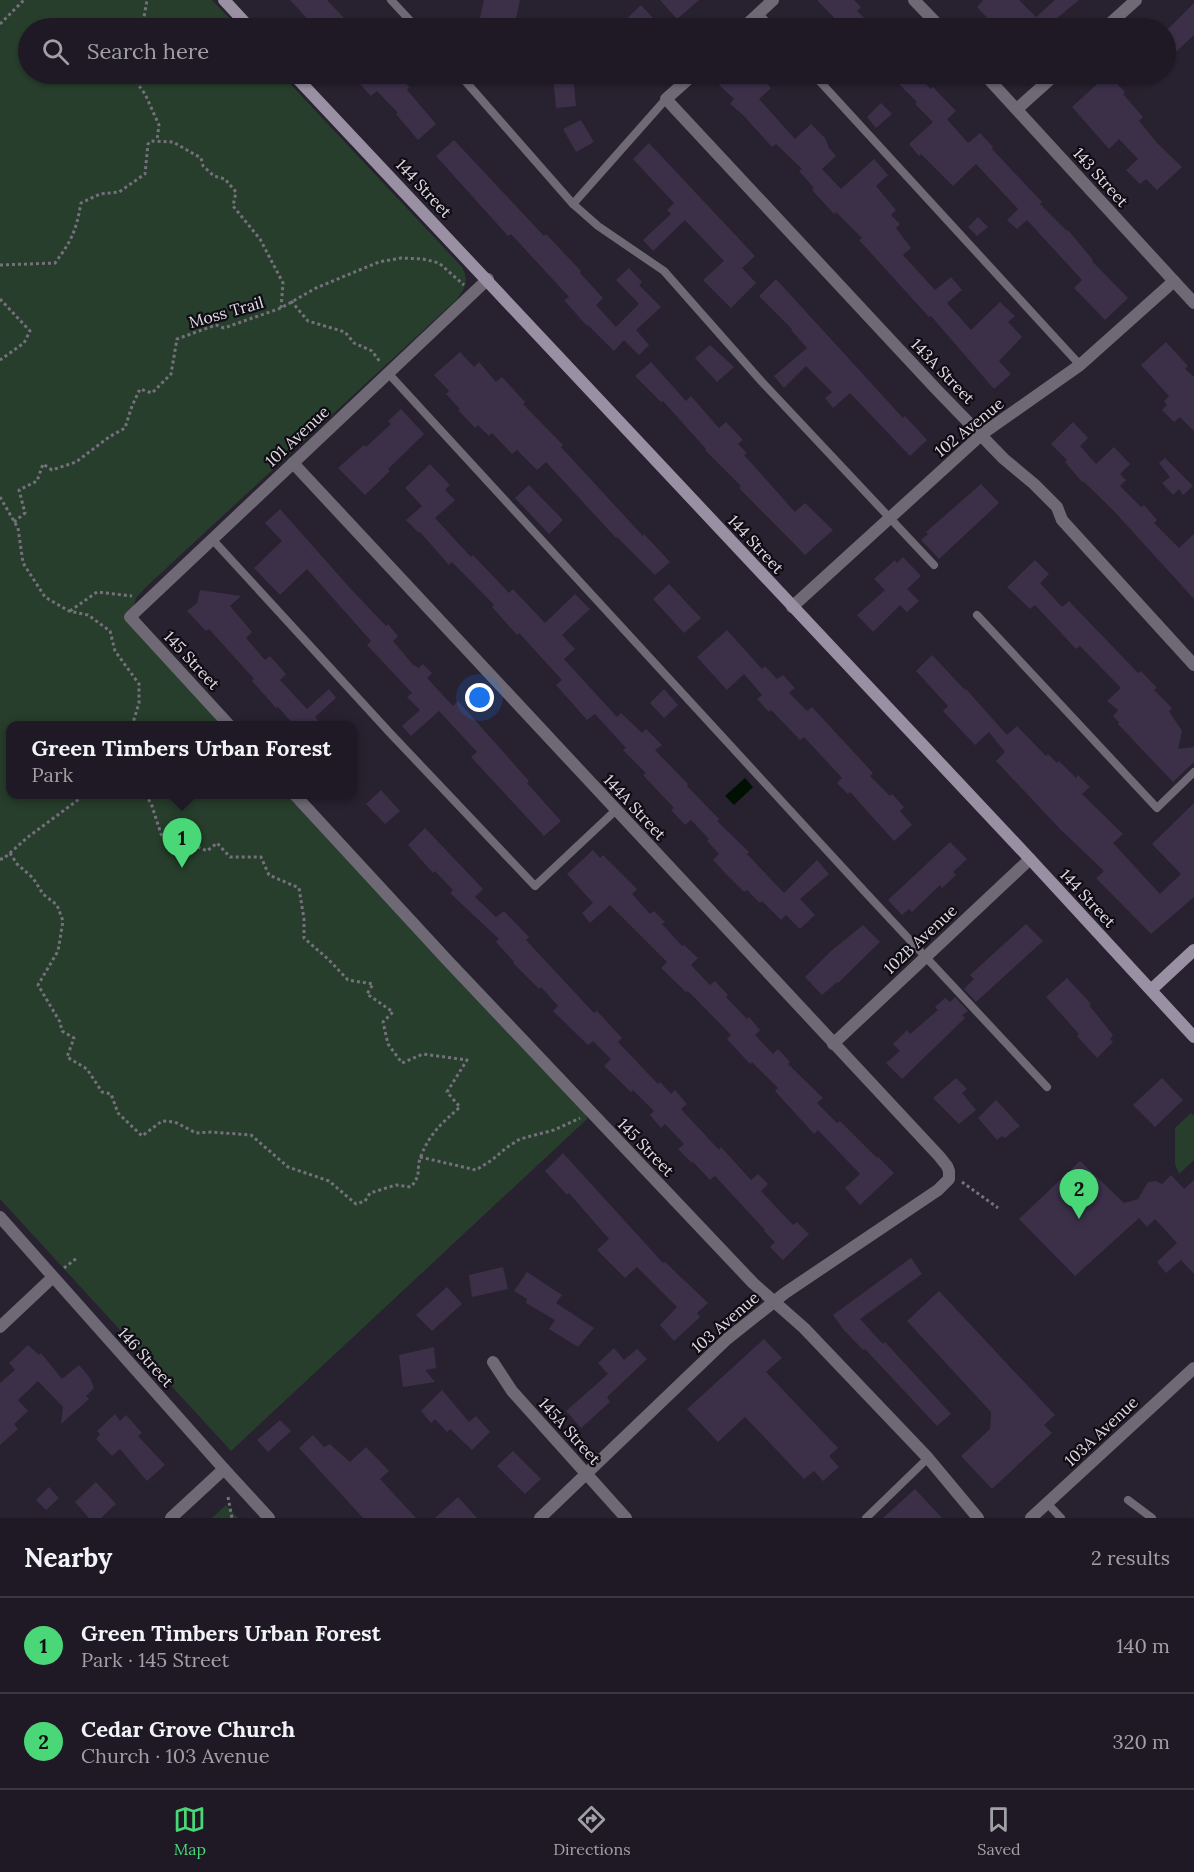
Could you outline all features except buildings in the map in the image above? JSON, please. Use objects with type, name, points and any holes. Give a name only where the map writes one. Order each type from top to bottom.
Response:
[{"type":"main road","points":[[224,0],[241,18]]},
{"type":"main road","name":"144 Street","points":[[303,84],[488,279],[1194,1037]]},
{"type":"main road","points":[[1151,990],[1194,950]]},
{"type":"street","points":[[754,18],[773,0]]},
{"type":"street","points":[[914,0],[931,18]]},
{"type":"street","points":[[1116,18],[1136,0]]},
{"type":"street","points":[[666,99],[683,84]]},
{"type":"street","name":"143 Street","points":[[993,84],[1194,303]]},
{"type":"street","points":[[1017,109],[1045,84]]},
{"type":"street","name":"143A Street","points":[[666,99],[937,390],[1004,459],[1057,507],[1062,520],[1194,665]]},
{"type":"street","name":"101 Avenue","points":[[130,617],[488,279]]},
{"type":"street","name":"102 Avenue","points":[[792,607],[982,434],[1080,364],[1173,280]]},
{"type":"street","name":"144A Street","points":[[293,463],[943,1161],[950,1175]]},
{"type":"street","name":"145 Street","points":[[130,617],[225,721]]},
{"type":"street","name":"145 Street","points":[[298,799],[753,1283],[804,1328],[928,1458],[978,1518]]},
{"type":"street","name":"102B Avenue","points":[[833,1044],[1030,859]]},
{"type":"street","name":"103 Avenue","points":[[540,1518],[727,1339],[774,1301],[938,1190],[946,1183],[950,1175]]},
{"type":"street","name":"146 Street","points":[[0,1217],[269,1518]]},
{"type":"street","points":[[0,1327],[53,1277]]},
{"type":"street","name":"145A Street","points":[[493,1362],[512,1390],[626,1518]]},
{"type":"street","name":"103A Avenue","points":[[1031,1518],[1194,1368]]},
{"type":"street","points":[[171,1518],[224,1469]]},
{"type":"lane","points":[[391,0],[408,18]]},
{"type":"lane","points":[[759,14],[763,18]]},
{"type":"lane","points":[[468,84],[573,204],[598,226],[664,271],[762,382],[934,565]]},
{"type":"lane","points":[[822,84],[1080,364]]},
{"type":"lane","points":[[573,204],[666,99]]},
{"type":"lane","points":[[388,373],[1047,1087]]},
{"type":"lane","points":[[212,539],[390,733],[535,886],[616,810]]},
{"type":"lane","points":[[977,615],[1157,808],[1194,772]]},
{"type":"lane","points":[[866,1518],[928,1458]]},
{"type":"lane","points":[[1128,1500],[1152,1518]]},
{"type":"lane","points":[[1047,1503],[1061,1518]]},
{"type":"path","points":[[0,24],[24,0]]},
{"type":"path","points":[[144,18],[147,0]]},
{"type":"path","points":[[0,265],[55,262],[71,241],[77,226],[81,203],[100,194],[119,192],[145,174],[148,144],[157,140],[159,125],[138,84]]},
{"type":"path","name":"Moss Trail","points":[[157,140],[173,142],[201,158],[203,166],[214,176],[225,179],[236,192],[233,206],[260,239],[283,283],[281,308]]},
{"type":"path","name":"Moss Trail","points":[[14,522],[25,513],[19,489],[37,481],[43,464],[52,470],[76,462],[110,436],[125,428],[140,389],[152,393],[171,374],[177,339],[216,325],[224,328],[281,308],[316,288],[379,262],[401,258],[423,259],[439,263],[467,288]]},
{"type":"path","points":[[0,299],[30,331],[24,343],[0,360]]},
{"type":"path","points":[[291,302],[308,321],[345,332],[354,343],[372,351],[388,373]]},
{"type":"path","points":[[0,497],[18,528],[23,563],[45,597],[69,611],[88,615],[110,631],[115,651],[139,684],[139,702],[133,721]]},
{"type":"path","points":[[69,611],[97,592],[152,597]]},
{"type":"path","points":[[0,859],[80,799]]},
{"type":"path","points":[[10,853],[17,864],[33,878],[43,894],[57,905],[63,921],[58,951],[38,985],[60,1022],[62,1032],[74,1038],[67,1057],[87,1068],[102,1092],[111,1094],[118,1113],[142,1136],[162,1121],[175,1122],[196,1133],[251,1135],[288,1167],[329,1181],[356,1204],[365,1201],[370,1193],[396,1185],[411,1187],[419,1177],[420,1157],[434,1130],[460,1107],[447,1092],[467,1060],[423,1054],[402,1063],[388,1044],[382,1022],[393,1011],[367,994],[373,984],[348,980],[330,960],[304,938],[304,919],[299,888],[269,875],[261,857],[230,857],[217,843],[207,851],[173,836],[162,837],[152,803],[148,799]]},
{"type":"path","points":[[420,1157],[476,1170],[520,1139],[554,1130],[591,1113]]},
{"type":"path","points":[[950,1175],[998,1208]]},
{"type":"path","points":[[228,1497],[232,1518]]},
{"type":"green space","points":[[0,0],[212,0],[229,18],[18,18],[18,84],[290,84],[462,267],[466,280],[464,288],[456,300],[136,598],[133,608],[141,621],[232,721],[6,721],[6,799],[302,799],[586,1115],[587,1119],[231,1451],[0,1199]]},
{"type":"green space","points":[[1191,1113],[1194,1116],[1194,1160],[1179,1174],[1175,1164],[1175,1128]]},
{"type":"green space","points":[[226,1505],[238,1518],[212,1518]]},
{"type":"shaded area","points":[[745,778],[753,787],[734,805],[725,796]]},
{"type":"place","name":"Green Timbers Urban Forest","points":[[182,868]]},
{"type":"place","name":"Cedar Grove Church","points":[[1079,1219]]}]
